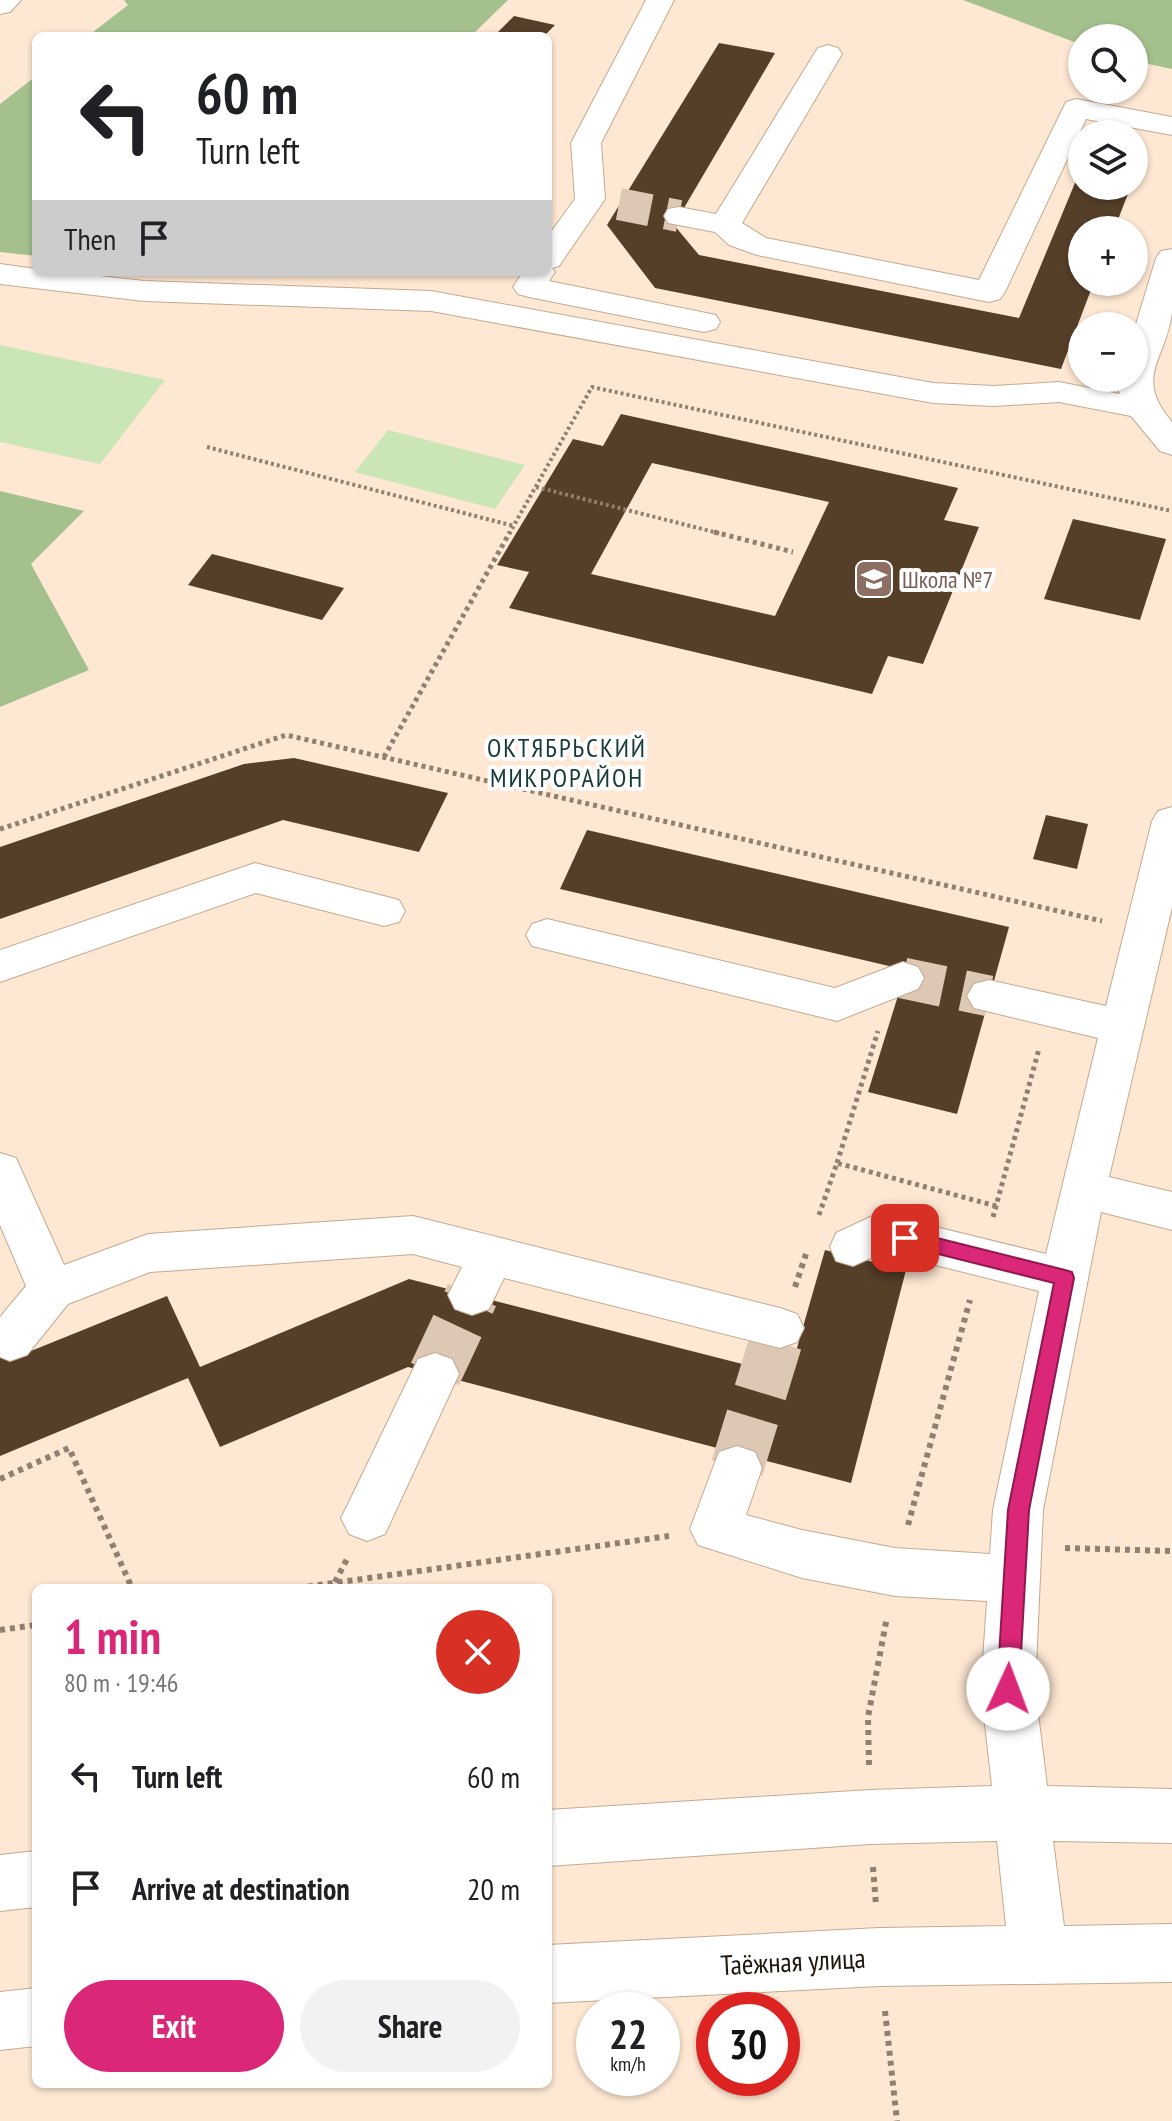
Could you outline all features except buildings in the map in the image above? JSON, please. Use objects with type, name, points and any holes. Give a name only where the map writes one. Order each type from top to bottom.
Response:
[{"type":"street","points":[[0,6],[7,0]]},
{"type":"street","points":[[552,255],[604,202],[586,143],[660,0]]},
{"type":"street","points":[[725,225],[828,54]]},
{"type":"street","points":[[679,216],[725,225],[740,238],[757,246],[989,292],[1076,108],[1172,126]]},
{"type":"street","points":[[1172,258],[1134,386],[1142,408],[1172,444]]},
{"type":"street","points":[[0,274],[144,291],[431,301],[933,393],[994,396],[1059,392]]},
{"type":"street","points":[[536,276],[529,287],[1142,408]]},
{"type":"street","points":[[1038,1952],[1008,1689],[1018,1510],[1083,1189],[1172,821]]},
{"type":"street","points":[[0,966],[255,878],[384,911]]},
{"type":"street","points":[[547,935],[837,1005],[898,980]]},
{"type":"street","points":[[989,996],[1124,1027]]},
{"type":"street","points":[[0,1171],[51,1290]]},
{"type":"street","points":[[1083,1189],[1172,1211]]},
{"type":"street","points":[[853,1247],[879,1232],[1065,1278]]},
{"type":"street","points":[[10,1340],[51,1290],[148,1253],[413,1235],[482,1275],[780,1328]]},
{"type":"street","points":[[367,1518],[435,1374]]},
{"type":"street","points":[[737,1468],[716,1529],[802,1554],[895,1572],[1013,1563]]},
{"type":"street","points":[[552,1838],[870,1817],[1021,1813],[1172,1816]]},
{"type":"street","points":[[0,1883],[32,1879]]},
{"type":"street","name":"Таёжная улица","points":[[552,1974],[879,1957],[1038,1952],[1172,1953]]},
{"type":"street","points":[[0,2021],[32,2017]]},
{"type":"path","points":[[384,757],[592,387],[1172,511]]},
{"type":"path","points":[[207,447],[514,526]]},
{"type":"path","points":[[536,487],[793,552]]},
{"type":"path","points":[[0,829],[286,735],[1146,931]]},
{"type":"path","points":[[837,1163],[898,980]]},
{"type":"path","points":[[0,1479],[69,1448],[130,1584]]},
{"type":"path","points":[[326,1584],[716,1529]]},
{"type":"path","points":[[1013,1563],[1172,1551]]},
{"type":"path","points":[[0,1630],[32,1626]]},
{"type":"green space","points":[[124,0],[508,0],[475,32],[93,32],[128,5]]},
{"type":"green space","points":[[963,0],[1172,0],[1172,69],[1148,64],[1148,24],[1068,24],[1068,40]]},
{"type":"green space","points":[[32,79],[32,256],[0,252],[0,104]]},
{"type":"green space","points":[[0,345],[165,380],[100,464],[0,442]]},
{"type":"green space","points":[[388,430],[525,465],[495,509],[355,472]]},
{"type":"green space","points":[[0,491],[84,511],[31,564],[89,670],[0,707]]},
{"type":"tunnel","points":[[619,204],[679,216]]},
{"type":"tunnel","points":[[903,978],[989,996]]},
{"type":"tunnel","points":[[435,1374],[472,1295]]},
{"type":"tunnel","points":[[737,1468],[780,1328]]},
{"type":"place","name":"Школа №7","points":[[874,579]]},
{"type":"district","name":"ОКТЯБРЬСКИЙ МИКРОРАЙОН","points":[[567,762]]},
{"type":"route","points":[[905,1238],[1065,1278],[1018,1510],[1008,1689]]}]
